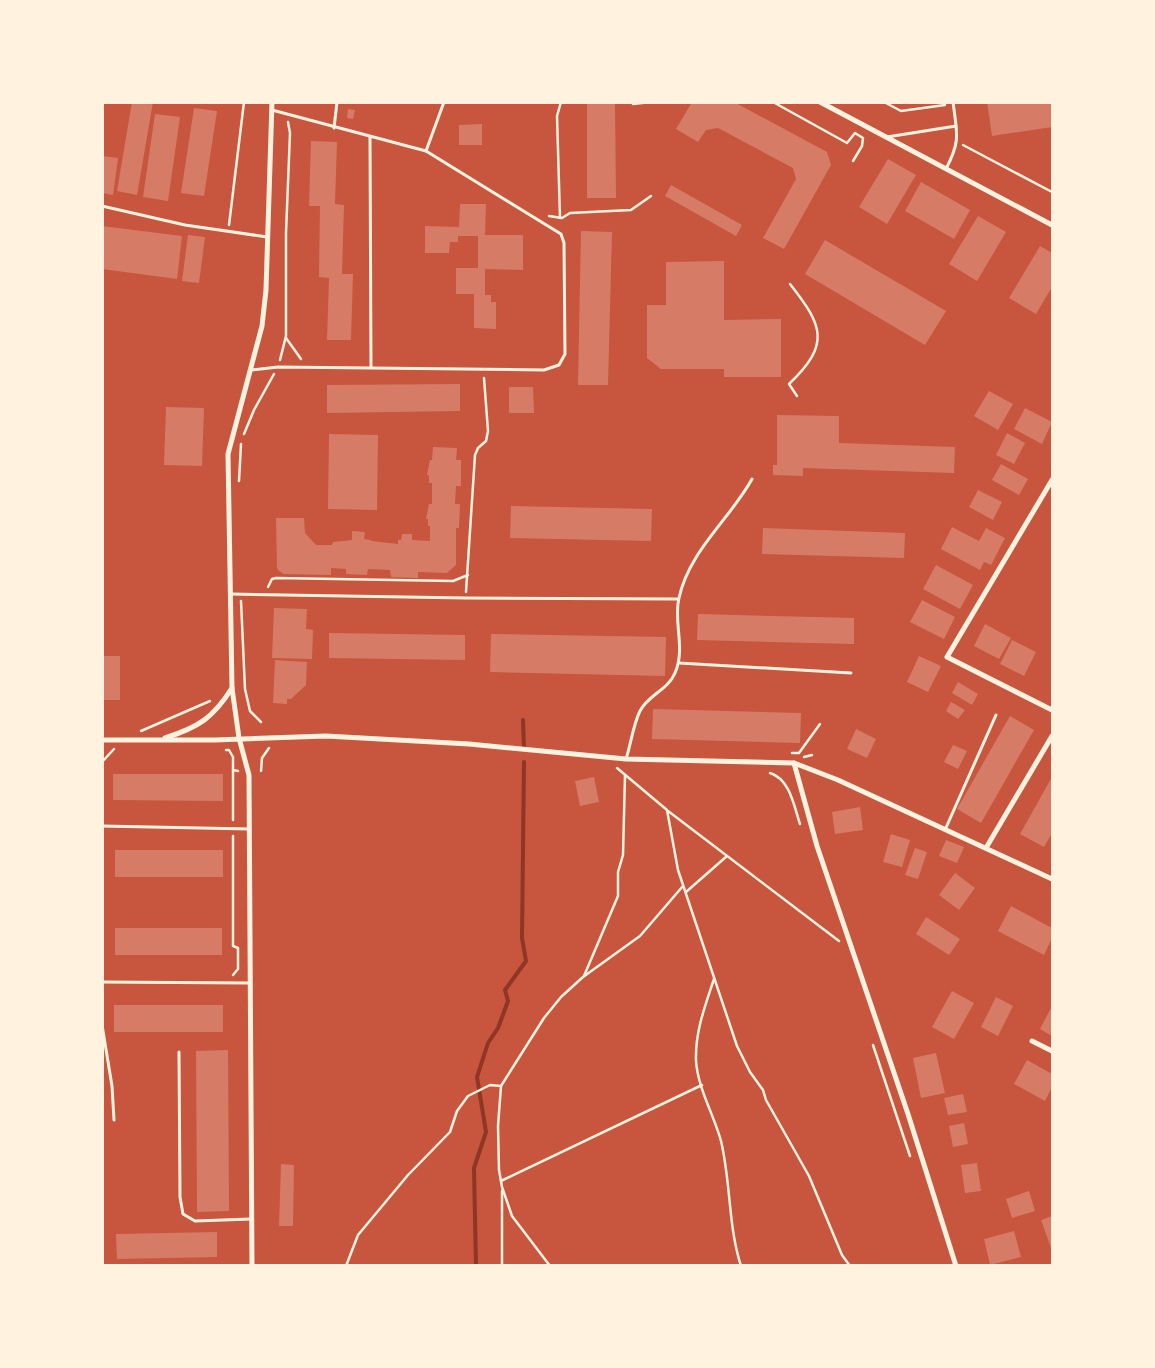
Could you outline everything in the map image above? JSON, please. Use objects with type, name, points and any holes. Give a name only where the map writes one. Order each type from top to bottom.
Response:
[{"type":"street","points":[[252,1266],[249,775],[239,738],[232,688],[228,454],[262,326],[268,237],[272,102]]},
{"type":"street","points":[[820,102],[1052,225]]},
{"type":"street","points":[[1052,480],[947,657],[1052,710]]},
{"type":"street","points":[[161,739],[185,732],[210,717],[232,688]]},
{"type":"street","points":[[102,740],[215,740],[326,736],[469,744],[626,759],[794,763],[838,780],[1052,879]]},
{"type":"street","points":[[986,848],[1052,736]]},
{"type":"street","points":[[794,763],[817,846],[908,1114],[956,1266]]},
{"type":"street","points":[[1032,1041],[1052,1051]]},
{"type":"lane","points":[[334,128],[337,102]]},
{"type":"lane","points":[[426,151],[444,102]]},
{"type":"lane","points":[[946,169],[957,142],[953,103]]},
{"type":"lane","points":[[251,370],[278,367],[371,367],[544,370],[553,369],[565,354],[564,243],[561,234],[538,218],[426,151],[272,110]]},
{"type":"lane","points":[[886,137],[956,126]]},
{"type":"lane","points":[[370,137],[371,367]]},
{"type":"lane","points":[[102,206],[184,224],[268,237]]},
{"type":"lane","points":[[626,759],[640,711],[663,690],[674,676],[679,663],[678,599],[688,570],[720,522],[740,501],[752,479]]},
{"type":"lane","points":[[230,594],[678,599]]},
{"type":"lane","points":[[679,663],[851,673]]},
{"type":"lane","points":[[945,830],[996,715]]},
{"type":"lane","points":[[102,826],[250,829]]},
{"type":"lane","points":[[102,982],[250,983]]},
{"type":"lane","points":[[102,1025],[112,1086],[114,1120]]},
{"type":"lane","points":[[180,1052],[180,1197],[183,1214],[195,1221],[251,1219]]},
{"type":"path","points":[[228,230],[244,102]]},
{"type":"path","points":[[560,218],[557,116],[561,102]]},
{"type":"path","points":[[633,104],[651,102]]},
{"type":"path","points":[[773,102],[847,142],[855,133],[863,138],[862,146],[853,161]]},
{"type":"path","points":[[884,102],[901,111],[953,103]]},
{"type":"path","points":[[239,483],[242,439],[254,410],[278,367],[286,336],[286,233],[290,133],[286,114]]},
{"type":"path","points":[[957,142],[1052,192]]},
{"type":"path","points":[[538,218],[548,216],[560,218],[570,213],[631,210],[651,196]]},
{"type":"path","points":[[790,284],[811,310],[818,334],[816,351],[807,367],[789,384],[797,396]]},
{"type":"path","points":[[466,598],[475,455],[478,448],[486,441],[488,432],[483,369]]},
{"type":"path","points":[[258,586],[268,587],[272,579],[276,578],[453,581],[468,575]]},
{"type":"path","points":[[241,593],[245,689],[250,711],[261,722]]},
{"type":"path","points":[[131,731],[141,731],[201,706],[216,697]]},
{"type":"path","points":[[799,753],[820,724]]},
{"type":"path","points":[[102,762],[115,748]]},
{"type":"path","points":[[220,749],[229,750],[233,757],[233,946],[238,948],[238,969],[227,983]]},
{"type":"path","points":[[261,771],[262,758],[267,750]]},
{"type":"path","points":[[788,752],[799,753],[805,757],[812,756]]},
{"type":"path","points":[[604,757],[667,810],[839,940]]},
{"type":"path","points":[[233,770],[240,771]]},
{"type":"path","points":[[762,772],[778,776],[790,795]]},
{"type":"path","points":[[583,978],[618,896],[618,872],[623,855],[625,775]]},
{"type":"path","points":[[667,810],[674,842],[675,859],[737,1046],[750,1072],[764,1090],[766,1100],[805,1168],[842,1254],[850,1266]]},
{"type":"path","points":[[686,892],[727,856]]},
{"type":"path","points":[[502,1266],[502,1187],[498,1126],[501,1086],[544,1018],[561,997],[583,978],[640,936],[683,885]]},
{"type":"path","points":[[714,978],[700,1017],[696,1062],[721,1141],[730,1190],[732,1234],[742,1266]]},
{"type":"path","points":[[501,1181],[702,1085]]},
{"type":"path","points":[[346,1266],[358,1235],[408,1175],[450,1132],[457,1111],[470,1094],[487,1087],[501,1086]]},
{"type":"path","points":[[502,1187],[512,1216],[550,1266]]},
{"type":"building","points":[[132,102],[153,102],[137,195],[117,191]]},
{"type":"building","points":[[587,102],[615,102],[616,198],[587,198]]},
{"type":"building","points":[[692,102],[734,102],[827,152],[831,165],[784,249],[763,238],[796,179],[793,168],[718,128],[706,130],[698,142],[676,129]]},
{"type":"building","points":[[987,102],[1052,102],[1052,127],[992,136]]},
{"type":"building","points":[[194,108],[217,111],[204,196],[181,193]]},
{"type":"building","points":[[348,109],[355,110],[353,119],[347,118]]},
{"type":"building","points":[[155,114],[180,117],[168,201],[143,197]]},
{"type":"building","points":[[482,124],[482,145],[459,145],[459,125]]},
{"type":"building","points":[[311,141],[337,142],[335,204],[344,205],[342,274],[353,274],[351,340],[327,340],[329,278],[319,277],[320,206],[309,206]]},
{"type":"building","points":[[102,156],[118,158],[113,195],[102,193]]},
{"type":"building","points":[[888,159],[916,175],[887,224],[859,207]]},
{"type":"building","points":[[921,182],[970,210],[954,239],[905,211]]},
{"type":"building","points":[[671,185],[742,225],[736,236],[665,196]]},
{"type":"building","points":[[460,204],[486,204],[485,235],[523,235],[523,270],[485,269],[485,295],[491,295],[491,302],[496,302],[496,329],[474,328],[474,294],[456,294],[456,268],[478,268],[478,236],[458,236],[458,242],[450,242],[449,253],[425,253],[425,226],[459,227]]},
{"type":"building","points":[[978,216],[1006,232],[977,281],[949,264]]},
{"type":"building","points":[[102,226],[182,236],[177,279],[102,269]]},
{"type":"building","points":[[581,231],[612,232],[608,385],[578,385]]},
{"type":"building","points":[[188,235],[205,237],[199,283],[182,281]]},
{"type":"building","points":[[825,240],[946,311],[925,345],[805,274]]},
{"type":"building","points":[[1040,246],[1052,253],[1052,287],[1036,314],[1009,298]]},
{"type":"building","points":[[724,261],[724,320],[781,319],[781,377],[724,377],[724,369],[661,369],[647,358],[647,305],[666,305],[666,262]]},
{"type":"building","points":[[460,384],[460,411],[327,413],[327,385]]},
{"type":"building","points":[[509,387],[533,387],[534,413],[509,413]]},
{"type":"building","points":[[989,391],[1013,404],[998,430],[974,416]]},
{"type":"building","points":[[166,407],[204,408],[202,466],[164,465]]},
{"type":"building","points":[[1025,408],[1052,422],[1042,444],[1014,429]]},
{"type":"building","points":[[777,415],[839,416],[839,443],[955,447],[954,473],[803,468],[803,476],[773,475],[773,465],[777,465]]},
{"type":"building","points":[[1007,433],[1025,443],[1014,464],[996,455]]},
{"type":"building","points":[[329,434],[378,435],[377,510],[328,509]]},
{"type":"building","points":[[433,447],[457,448],[456,460],[461,460],[461,486],[456,486],[455,504],[460,504],[459,528],[456,528],[456,565],[447,573],[418,572],[418,578],[391,577],[390,570],[368,569],[367,575],[346,574],[346,569],[331,568],[331,575],[284,574],[279,571],[277,568],[276,518],[304,518],[305,533],[316,545],[332,545],[333,542],[352,540],[352,531],[365,532],[364,539],[371,541],[398,544],[402,534],[412,534],[412,540],[430,541],[430,526],[428,526],[428,519],[426,519],[429,504],[432,504],[432,483],[429,483],[429,475],[427,475],[430,460],[432,460]]},
{"type":"building","points":[[1001,464],[1028,479],[1019,495],[992,480]]},
{"type":"building","points":[[978,490],[1002,502],[993,520],[969,507]]},
{"type":"building","points":[[511,506],[652,509],[651,541],[510,538]]},
{"type":"building","points":[[952,527],[979,541],[986,528],[1005,538],[991,565],[984,562],[980,570],[941,549]]},
{"type":"building","points":[[763,528],[905,533],[904,558],[762,554]]},
{"type":"building","points":[[936,565],[973,585],[960,609],[923,589]]},
{"type":"building","points":[[922,600],[955,617],[944,639],[910,622]]},
{"type":"building","points":[[274,608],[307,609],[306,629],[313,630],[312,659],[272,658]]},
{"type":"building","points":[[698,614],[854,618],[854,644],[697,640]]},
{"type":"building","points":[[985,624],[1011,638],[999,659],[974,646]]},
{"type":"building","points":[[329,633],[465,635],[465,660],[329,658]]},
{"type":"building","points":[[491,634],[666,637],[665,676],[490,672]]},
{"type":"building","points":[[1012,640],[1036,652],[1024,676],[1000,664]]},
{"type":"building","points":[[102,656],[120,656],[120,700],[102,700]]},
{"type":"building","points":[[919,656],[941,666],[928,692],[907,682]]},
{"type":"building","points":[[275,660],[307,662],[306,685],[291,699],[287,699],[287,704],[273,703]]},
{"type":"building","points":[[958,682],[978,694],[972,705],[952,693]]},
{"type":"building","points":[[951,702],[965,710],[958,719],[946,711]]},
{"type":"building","points":[[653,709],[801,713],[800,743],[652,739]]},
{"type":"building","points":[[1010,716],[1034,730],[981,823],[957,809]]},
{"type":"building","points":[[856,729],[876,739],[867,758],[847,749]]},
{"type":"building","points":[[953,745],[967,751],[958,769],[944,762]]},
{"type":"building","points":[[113,774],[223,774],[223,801],[113,800]]},
{"type":"building","points":[[594,777],[599,802],[580,806],[575,781]]},
{"type":"building","points":[[1052,777],[1052,833],[1044,847],[1020,834]]},
{"type":"building","points":[[860,807],[863,830],[835,834],[832,812]]},
{"type":"building","points":[[891,834],[910,840],[902,867],[883,862]]},
{"type":"building","points":[[946,840],[964,847],[957,863],[939,856]]},
{"type":"building","points":[[915,848],[927,852],[918,879],[905,875]]},
{"type":"building","points":[[115,850],[223,850],[223,877],[115,877]]},
{"type":"building","points":[[955,873],[975,888],[959,910],[939,895]]},
{"type":"building","points":[[1011,906],[1052,928],[1052,938],[1044,955],[998,931]]},
{"type":"building","points":[[926,917],[960,939],[949,955],[916,934]]},
{"type":"building","points":[[115,928],[222,928],[222,955],[115,955]]},
{"type":"building","points":[[952,991],[974,1003],[954,1039],[932,1027]]},
{"type":"building","points":[[996,997],[1013,1006],[998,1036],[981,1027]]},
{"type":"building","points":[[114,1005],[223,1005],[223,1032],[114,1032]]},
{"type":"building","points":[[1052,1006],[1052,1036],[1040,1029]]},
{"type":"building","points":[[228,1050],[229,1211],[197,1212],[196,1051]]},
{"type":"building","points":[[936,1053],[945,1093],[921,1098],[913,1058]]},
{"type":"building","points":[[1027,1060],[1052,1074],[1052,1087],[1045,1101],[1014,1084]]},
{"type":"building","points":[[963,1094],[967,1112],[948,1115],[944,1098]]},
{"type":"building","points":[[964,1123],[968,1144],[953,1147],[949,1126]]},
{"type":"building","points":[[977,1163],[981,1191],[965,1193],[961,1165]]},
{"type":"building","points":[[281,1164],[294,1165],[293,1226],[279,1226]]},
{"type":"building","points":[[1029,1191],[1035,1211],[1012,1218],[1006,1199]]},
{"type":"building","points":[[1052,1216],[1052,1247],[1051,1248],[1041,1220]]},
{"type":"building","points":[[1014,1231],[1021,1257],[990,1265],[984,1239]]},
{"type":"building","points":[[217,1232],[217,1257],[117,1259],[116,1234]]},
{"type":"waterway","points":[[523,720],[524,749]]},
{"type":"waterway","points":[[476,1266],[474,1168],[486,1132],[477,1077],[488,1043],[498,1028],[508,1001],[505,990],[526,961],[522,938],[524,762]]}]
